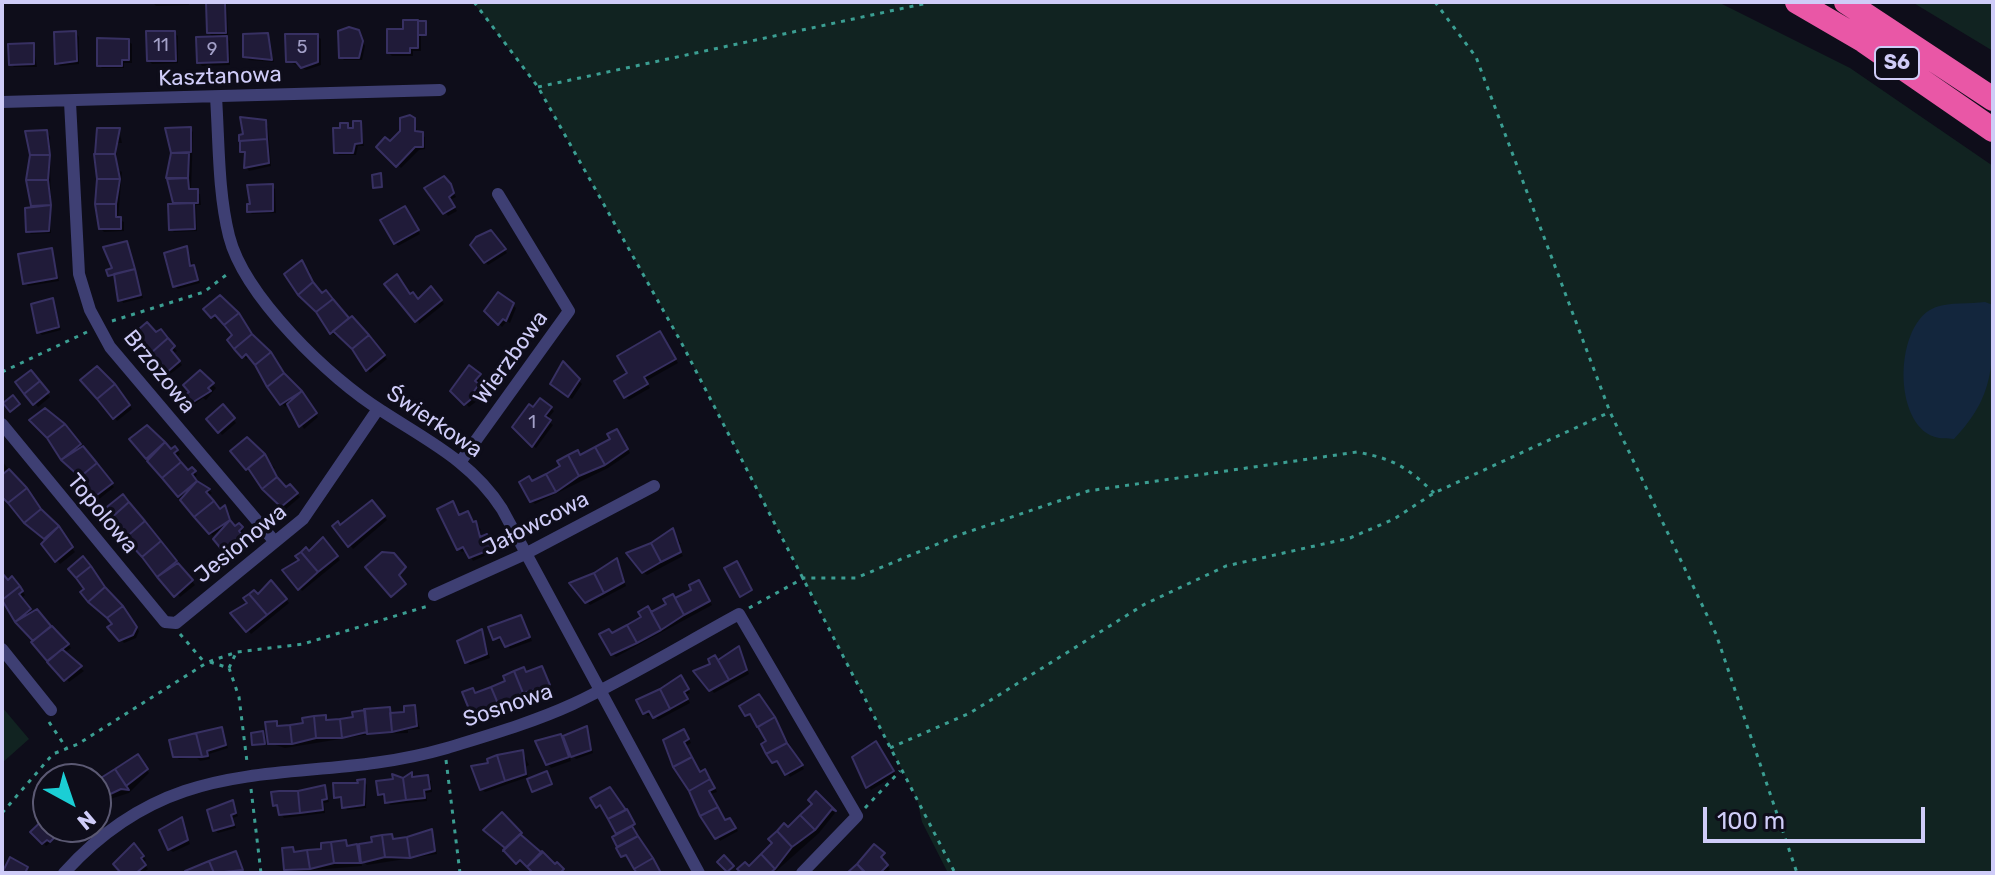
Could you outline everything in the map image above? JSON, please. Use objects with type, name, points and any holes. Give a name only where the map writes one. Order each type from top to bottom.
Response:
[{"type":"highway","name":"S6","points":[[1797,2],[1864,41],[1993,130]]},
{"type":"highway","name":"S6","points":[[1846,2],[1993,99]]},
{"type":"street","name":"Kasztanowa","points":[[2,102],[440,90]]},
{"type":"street","name":"Świerkowa","points":[[216,97],[226,221],[239,265],[321,364],[343,385],[461,461],[494,496],[699,873]]},
{"type":"street","name":"Brzozowa","points":[[70,102],[79,274],[99,327],[110,347],[275,542]]},
{"type":"street","name":"Wierzbowa","points":[[461,461],[569,311],[498,194]]},
{"type":"street","name":"Jesionowa","points":[[176,623],[311,511],[378,409]]},
{"type":"street","name":"Topolowa","points":[[2,424],[165,622],[176,623]]},
{"type":"street","name":"Jałowcowa","points":[[440,592],[525,554],[654,486]]},
{"type":"street","name":"Sosnowa","points":[[64,873],[111,830],[148,806],[182,791],[249,774],[379,760],[444,749],[570,705],[739,614],[857,816]]},
{"type":"street","points":[[2,649],[51,710]]},
{"type":"street","points":[[802,873],[857,816]]},
{"type":"path","points":[[474,2],[538,87],[681,342],[955,873]]},
{"type":"path","points":[[538,87],[932,2]]},
{"type":"path","points":[[1435,2],[1476,57],[1610,412],[1716,634],[1797,873]]},
{"type":"path","points":[[2,372],[99,327],[204,292],[239,265]]},
{"type":"path","points":[[890,748],[970,713],[1145,604],[1226,566],[1350,538],[1394,519],[1434,493],[1610,412]]},
{"type":"path","points":[[756,603],[804,578],[856,578],[959,535],[1088,491],[1357,452],[1389,458],[1411,471],[1434,493]]},
{"type":"path","points":[[2,813],[44,761],[207,662],[237,652],[303,644],[428,606],[446,598],[440,592]]},
{"type":"path","points":[[176,623],[178,631],[207,662],[229,668]]},
{"type":"path","points":[[237,652],[229,668],[239,697],[261,873]]},
{"type":"path","points":[[51,710],[49,723],[67,749]]},
{"type":"path","points":[[444,749],[460,873]]},
{"type":"path","points":[[857,816],[900,771]]},
{"type":"green space","points":[[473,2],[1718,2],[1850,68],[1993,166],[1993,873],[948,873],[922,822],[917,799],[681,342],[538,87]]},
{"type":"green space","points":[[1912,2],[1993,2],[1993,51]]},
{"type":"green space","points":[[2,707],[29,739],[2,763]]},
{"type":"water","points":[[1985,302],[1993,305],[1993,326],[1989,378],[1984,394],[1954,439],[1935,437],[1921,428],[1911,413],[1905,394],[1906,351],[1912,332],[1922,316],[1936,307]]},
{"type":"building","points":[[206,2],[225,2],[226,33],[207,33]]},
{"type":"building","points":[[403,20],[418,20],[418,48],[410,48],[410,53],[387,53],[387,29],[403,29]]},
{"type":"building","points":[[418,21],[426,21],[426,35],[418,35]]},
{"type":"building","points":[[349,27],[359,30],[363,41],[359,58],[339,58],[338,31]]},
{"type":"building","points":[[76,31],[77,61],[55,64],[54,32]]},
{"type":"building","points":[[146,31],[175,31],[176,61],[147,61]]},
{"type":"building","points":[[268,33],[272,60],[243,57],[243,34]]},
{"type":"building","points":[[285,34],[318,34],[318,62],[301,68],[296,62],[286,62]]},
{"type":"building","points":[[227,36],[228,62],[197,63],[196,37]]},
{"type":"building","points":[[97,38],[129,39],[129,60],[122,60],[122,66],[97,66]]},
{"type":"building","points":[[34,43],[34,64],[9,65],[8,44]]},
{"type":"building","points":[[410,115],[415,118],[415,131],[423,132],[423,147],[415,147],[396,167],[376,147],[385,137],[390,141],[400,131],[400,118]]},
{"type":"building","points":[[240,117],[266,120],[267,139],[239,141],[239,135],[243,134]]},
{"type":"building","points":[[353,121],[361,121],[362,143],[355,144],[353,153],[334,153],[333,128],[340,128],[340,123],[348,123],[348,128],[353,128]]},
{"type":"building","points":[[191,127],[191,152],[171,153],[165,128]]},
{"type":"building","points":[[97,128],[120,128],[115,154],[95,154]]},
{"type":"building","points":[[47,130],[50,155],[30,155],[25,131]]},
{"type":"building","points":[[267,139],[269,163],[244,168],[245,152],[240,152],[240,141]]},
{"type":"building","points":[[171,153],[189,153],[188,178],[166,178]]},
{"type":"building","points":[[94,154],[115,154],[120,179],[97,179]]},
{"type":"building","points":[[30,155],[50,155],[48,180],[26,180]]},
{"type":"building","points":[[381,173],[382,187],[373,188],[372,175]]},
{"type":"building","points":[[444,176],[451,184],[454,193],[449,197],[455,207],[443,214],[424,188]]},
{"type":"building","points":[[188,178],[189,189],[198,189],[198,203],[173,203],[167,179]]},
{"type":"building","points":[[97,179],[120,179],[116,204],[95,204]]},
{"type":"building","points":[[26,180],[48,180],[51,205],[31,206]]},
{"type":"building","points":[[273,184],[273,211],[247,212],[247,204],[250,204],[247,185]]},
{"type":"building","points":[[194,203],[195,229],[169,230],[168,204]]},
{"type":"building","points":[[95,204],[116,204],[116,217],[121,217],[121,229],[99,229]]},
{"type":"building","points":[[51,205],[49,231],[26,232],[25,208]]},
{"type":"building","points":[[405,206],[419,230],[394,244],[380,220]]},
{"type":"building","points":[[491,230],[506,249],[484,263],[470,245],[476,237]]},
{"type":"building","points":[[127,241],[135,269],[108,276],[106,270],[112,268],[103,247]]},
{"type":"building","points":[[187,246],[190,266],[194,265],[198,280],[173,287],[164,253]]},
{"type":"building","points":[[52,248],[57,278],[23,284],[18,254]]},
{"type":"building","points":[[302,260],[313,282],[298,295],[284,274]]},
{"type":"building","points":[[135,269],[141,295],[118,301],[114,274]]},
{"type":"building","points":[[397,274],[410,294],[413,292],[418,299],[431,286],[442,300],[415,322],[384,284]]},
{"type":"building","points":[[313,282],[322,293],[326,290],[333,299],[316,312],[298,295]]},
{"type":"building","points":[[498,292],[514,303],[506,321],[503,319],[498,325],[484,311]]},
{"type":"building","points":[[220,295],[239,313],[224,325],[215,315],[211,318],[203,309]]},
{"type":"building","points":[[53,298],[59,327],[37,333],[31,304]]},
{"type":"building","points":[[333,299],[349,318],[330,334],[316,312]]},
{"type":"building","points":[[239,313],[252,334],[234,349],[227,340],[232,335],[224,325]]},
{"type":"building","points":[[352,316],[369,335],[352,349],[333,331]]},
{"type":"building","points":[[147,322],[156,332],[161,329],[168,338],[151,353],[132,335]]},
{"type":"building","points":[[660,331],[676,359],[644,377],[648,384],[624,398],[614,381],[627,373],[617,356]]},
{"type":"building","points":[[252,334],[271,352],[255,365],[246,354],[242,358],[234,349]]},
{"type":"building","points":[[369,335],[385,355],[366,371],[352,349]]},
{"type":"building","points":[[168,338],[175,346],[171,350],[180,361],[165,374],[151,353]]},
{"type":"building","points":[[271,352],[284,373],[267,387],[255,365]]},
{"type":"building","points":[[563,361],[580,379],[568,397],[550,384]]},
{"type":"building","points":[[469,365],[481,374],[475,381],[479,384],[473,393],[475,396],[464,405],[450,391]]},
{"type":"building","points":[[97,366],[115,384],[97,399],[80,380]]},
{"type":"building","points":[[31,370],[40,381],[24,394],[15,382]]},
{"type":"building","points":[[200,370],[214,383],[208,388],[211,391],[190,404],[184,396],[189,392],[183,385]]},
{"type":"building","points":[[284,373],[302,391],[280,405],[267,387]]},
{"type":"building","points":[[40,381],[49,392],[33,405],[24,394]]},
{"type":"building","points":[[115,384],[130,405],[113,419],[97,399]]},
{"type":"building","points":[[302,391],[317,413],[299,427],[287,404]]},
{"type":"building","points":[[13,395],[20,404],[10,412],[3,403]]},
{"type":"building","points":[[540,398],[552,407],[545,416],[551,420],[532,447],[512,427],[529,404],[533,407]]},
{"type":"building","points":[[223,404],[235,418],[218,433],[206,419]]},
{"type":"building","points":[[45,408],[65,424],[47,438],[29,420]]},
{"type":"building","points":[[65,424],[81,444],[61,460],[47,438]]},
{"type":"building","points":[[147,425],[165,442],[146,459],[129,439]]},
{"type":"building","points":[[617,429],[628,449],[605,465],[595,447],[610,439],[607,434]]},
{"type":"building","points":[[247,437],[265,454],[246,470],[230,451]]},
{"type":"building","points":[[165,442],[171,449],[175,446],[178,450],[174,453],[181,462],[162,478],[147,461]]},
{"type":"building","points":[[83,446],[97,463],[80,477],[61,460]]},
{"type":"building","points":[[595,447],[605,465],[579,476],[568,455],[578,450],[580,455]]},
{"type":"building","points":[[265,454],[277,477],[262,489],[248,468]]},
{"type":"building","points":[[568,455],[579,476],[556,492],[546,474],[560,466],[557,461]]},
{"type":"building","points":[[181,462],[188,470],[192,467],[196,471],[192,474],[197,481],[178,497],[162,478]]},
{"type":"building","points":[[97,463],[113,483],[93,498],[80,477]]},
{"type":"building","points":[[9,469],[27,488],[8,503],[2,497],[2,475]]},
{"type":"building","points":[[546,474],[556,492],[530,502],[519,482],[529,476],[532,481]]},
{"type":"building","points":[[277,477],[286,487],[290,484],[298,493],[281,507],[262,489]]},
{"type":"building","points":[[197,481],[210,489],[206,492],[214,501],[194,517],[180,500]]},
{"type":"building","points":[[27,488],[41,509],[24,523],[8,503]]},
{"type":"building","points":[[123,494],[129,502],[110,519],[103,510]]},
{"type":"building","points":[[372,500],[385,516],[348,547],[332,526],[338,521],[340,525]]},
{"type":"building","points":[[214,501],[220,509],[225,505],[230,520],[209,534],[194,517]]},
{"type":"building","points":[[453,501],[459,515],[468,511],[473,522],[476,521],[480,537],[487,534],[494,548],[469,558],[463,547],[457,550],[437,509]]},
{"type":"building","points":[[129,502],[145,521],[125,538],[110,519]]},
{"type":"building","points":[[41,509],[59,526],[44,539],[24,523]]},
{"type":"building","points":[[230,520],[235,526],[239,523],[243,527],[239,531],[246,540],[227,556],[213,539]]},
{"type":"building","points":[[145,521],[161,541],[142,557],[125,538]]},
{"type":"building","points":[[59,526],[73,547],[55,562],[41,544]]},
{"type":"building","points":[[673,528],[681,552],[661,562],[651,543]]},
{"type":"building","points":[[323,537],[338,556],[318,572],[301,552],[306,547],[309,551]]},
{"type":"building","points":[[161,541],[177,561],[157,577],[142,557]]},
{"type":"building","points":[[651,543],[661,562],[642,573],[626,553]]},
{"type":"building","points":[[301,552],[318,572],[298,590],[282,570],[299,560],[295,556]]},
{"type":"building","points":[[382,552],[394,553],[406,567],[399,575],[406,584],[391,597],[365,567]]},
{"type":"building","points":[[83,556],[91,566],[76,578],[68,569]]},
{"type":"building","points":[[617,558],[624,582],[604,593],[594,573]]},
{"type":"building","points":[[737,561],[752,590],[740,597],[724,568]]},
{"type":"building","points":[[178,563],[193,580],[174,597],[157,577]]},
{"type":"building","points":[[91,566],[105,587],[88,602],[80,592],[84,589],[76,578]]},
{"type":"building","points":[[2,573],[8,580],[12,576],[20,586],[2,600]]},
{"type":"building","points":[[594,573],[604,593],[585,603],[569,583]]},
{"type":"building","points":[[271,580],[287,599],[267,615],[249,594],[254,590],[258,594]]},
{"type":"building","points":[[699,580],[710,601],[684,615],[675,598],[691,590],[689,585]]},
{"type":"building","points":[[20,586],[23,591],[19,594],[31,609],[15,622],[2,600]]},
{"type":"building","points":[[105,587],[123,606],[107,618],[88,602]]},
{"type":"building","points":[[249,594],[267,615],[246,632],[230,613],[247,603],[243,598]]},
{"type":"building","points":[[673,594],[684,615],[661,630],[651,612],[666,604],[663,599]]},
{"type":"building","points":[[123,606],[137,627],[133,635],[119,641],[107,627],[112,624],[107,618]]},
{"type":"building","points":[[648,606],[661,630],[637,643],[627,625],[641,617],[638,612]]},
{"type":"building","points":[[37,609],[51,626],[33,641],[15,622]]},
{"type":"building","points":[[521,615],[530,637],[505,647],[500,637],[493,640],[488,627]]},
{"type":"building","points":[[627,625],[637,643],[611,655],[599,634],[609,629],[612,633]]},
{"type":"building","points":[[52,626],[69,644],[47,661],[31,642]]},
{"type":"building","points":[[482,629],[487,654],[465,663],[457,641]]},
{"type":"building","points":[[739,646],[747,670],[729,680],[718,660]]},
{"type":"building","points":[[62,649],[82,666],[64,681],[47,662]]},
{"type":"building","points":[[715,655],[729,680],[709,691],[693,671],[710,664],[708,659]]},
{"type":"building","points":[[542,666],[550,685],[523,693],[514,671],[524,667],[526,672]]},
{"type":"building","points":[[514,671],[523,693],[499,706],[491,687],[505,681],[503,676]]},
{"type":"building","points":[[681,675],[689,689],[684,692],[688,699],[670,709],[660,689]]},
{"type":"building","points":[[491,687],[499,706],[471,714],[462,692],[473,688],[475,693]]},
{"type":"building","points":[[660,689],[670,709],[653,718],[649,711],[643,714],[636,700]]},
{"type":"building","points":[[759,694],[775,717],[757,727],[750,714],[745,716],[739,706]]},
{"type":"building","points":[[415,705],[417,726],[392,732],[390,713],[404,712],[404,706]]},
{"type":"building","points":[[390,707],[392,732],[367,734],[364,709]]},
{"type":"building","points":[[365,710],[367,732],[342,738],[340,719],[353,717],[352,712]]},
{"type":"building","points":[[326,715],[326,720],[340,719],[342,738],[316,738],[314,716]]},
{"type":"building","points":[[314,716],[316,738],[292,744],[290,725],[303,723],[302,718]]},
{"type":"building","points":[[775,717],[787,743],[766,754],[761,744],[766,741],[758,727]]},
{"type":"building","points":[[277,721],[277,726],[290,725],[292,744],[268,744],[265,722]]},
{"type":"building","points":[[587,726],[591,750],[571,757],[563,736]]},
{"type":"building","points":[[222,727],[226,745],[207,751],[208,756],[202,757],[196,733]]},
{"type":"building","points":[[684,729],[689,739],[684,742],[692,757],[673,767],[663,740]]},
{"type":"building","points":[[263,731],[265,744],[252,745],[251,733]]},
{"type":"building","points":[[196,733],[202,757],[173,757],[169,740]]},
{"type":"building","points":[[561,734],[569,757],[546,765],[535,741]]},
{"type":"building","points":[[876,741],[894,771],[866,788],[852,757]]},
{"type":"building","points":[[787,743],[803,765],[785,775],[777,761],[772,763],[766,754]]},
{"type":"building","points":[[523,750],[526,774],[505,781],[497,755]]},
{"type":"building","points":[[138,754],[148,769],[126,786],[115,769]]},
{"type":"building","points":[[497,755],[505,781],[480,790],[471,766],[488,763],[487,759]]},
{"type":"building","points":[[692,757],[700,772],[705,769],[710,779],[689,791],[673,767]]},
{"type":"building","points":[[115,769],[129,790],[121,789],[112,793],[112,771]]},
{"type":"building","points":[[547,771],[552,784],[532,792],[527,779]]},
{"type":"building","points":[[412,772],[412,777],[428,775],[430,789],[424,790],[425,798],[406,800],[403,778]]},
{"type":"building","points":[[392,774],[403,778],[406,800],[385,803],[384,794],[378,795],[376,781],[393,779]]},
{"type":"building","points":[[365,779],[364,805],[342,808],[341,797],[334,798],[333,783],[358,783],[357,780]]},
{"type":"building","points":[[710,779],[715,788],[709,791],[718,807],[700,816],[689,791]]},
{"type":"building","points":[[325,785],[327,799],[322,800],[323,810],[300,813],[298,791]]},
{"type":"building","points":[[610,787],[626,810],[608,819],[600,805],[596,808],[590,798]]},
{"type":"building","points":[[298,791],[300,813],[279,815],[277,805],[273,806],[271,792]]},
{"type":"building","points":[[816,791],[836,811],[832,809],[815,830],[800,815],[812,804],[808,800]]},
{"type":"building","points":[[233,800],[236,813],[231,815],[234,825],[213,831],[207,810]]},
{"type":"building","points":[[718,807],[725,820],[730,818],[736,828],[715,839],[700,816]]},
{"type":"building","points":[[627,809],[635,824],[616,834],[608,819]]},
{"type":"building","points":[[502,812],[522,833],[503,851],[505,848],[483,830]]},
{"type":"building","points":[[800,815],[815,830],[792,847],[777,831],[784,823],[788,827]]},
{"type":"building","points":[[182,817],[188,840],[168,850],[159,830]]},
{"type":"building","points":[[632,826],[638,836],[617,847],[612,837]]},
{"type":"building","points":[[432,829],[435,851],[410,858],[407,837]]},
{"type":"building","points":[[777,831],[792,847],[775,869],[761,854],[772,843],[768,839]]},
{"type":"building","points":[[392,834],[393,839],[407,837],[410,858],[385,857],[382,835]]},
{"type":"building","points":[[520,834],[542,853],[527,867],[520,860],[516,864],[503,850]]},
{"type":"building","points":[[382,835],[385,857],[361,863],[359,844],[372,842],[371,837]]},
{"type":"building","points":[[638,836],[653,858],[634,869],[626,855],[621,857],[616,848]]},
{"type":"building","points":[[346,840],[347,846],[357,844],[360,863],[334,863],[331,842]]},
{"type":"building","points":[[331,842],[334,863],[310,869],[307,850],[321,849],[321,843]]},
{"type":"building","points":[[134,843],[144,856],[141,858],[146,865],[136,873],[121,873],[113,864]]},
{"type":"building","points":[[874,844],[885,853],[881,857],[888,865],[880,873],[866,873],[857,864]]},
{"type":"building","points":[[293,847],[294,852],[307,850],[310,869],[284,870],[282,848]]},
{"type":"building","points":[[236,851],[243,870],[214,873],[209,861]]},
{"type":"building","points":[[542,851],[564,869],[560,873],[533,873],[527,867]]},
{"type":"building","points":[[761,854],[775,869],[770,873],[741,873],[737,869],[745,862],[749,866]]},
{"type":"building","points":[[724,855],[734,866],[727,872],[717,862]]},
{"type":"building","points":[[10,857],[28,867],[25,873],[2,873]]},
{"type":"building","points":[[653,858],[661,873],[637,873],[634,869]]},
{"type":"building","points":[[209,861],[214,873],[185,871]]},
{"type":"building","points":[[857,864],[865,873],[847,873]]}]
